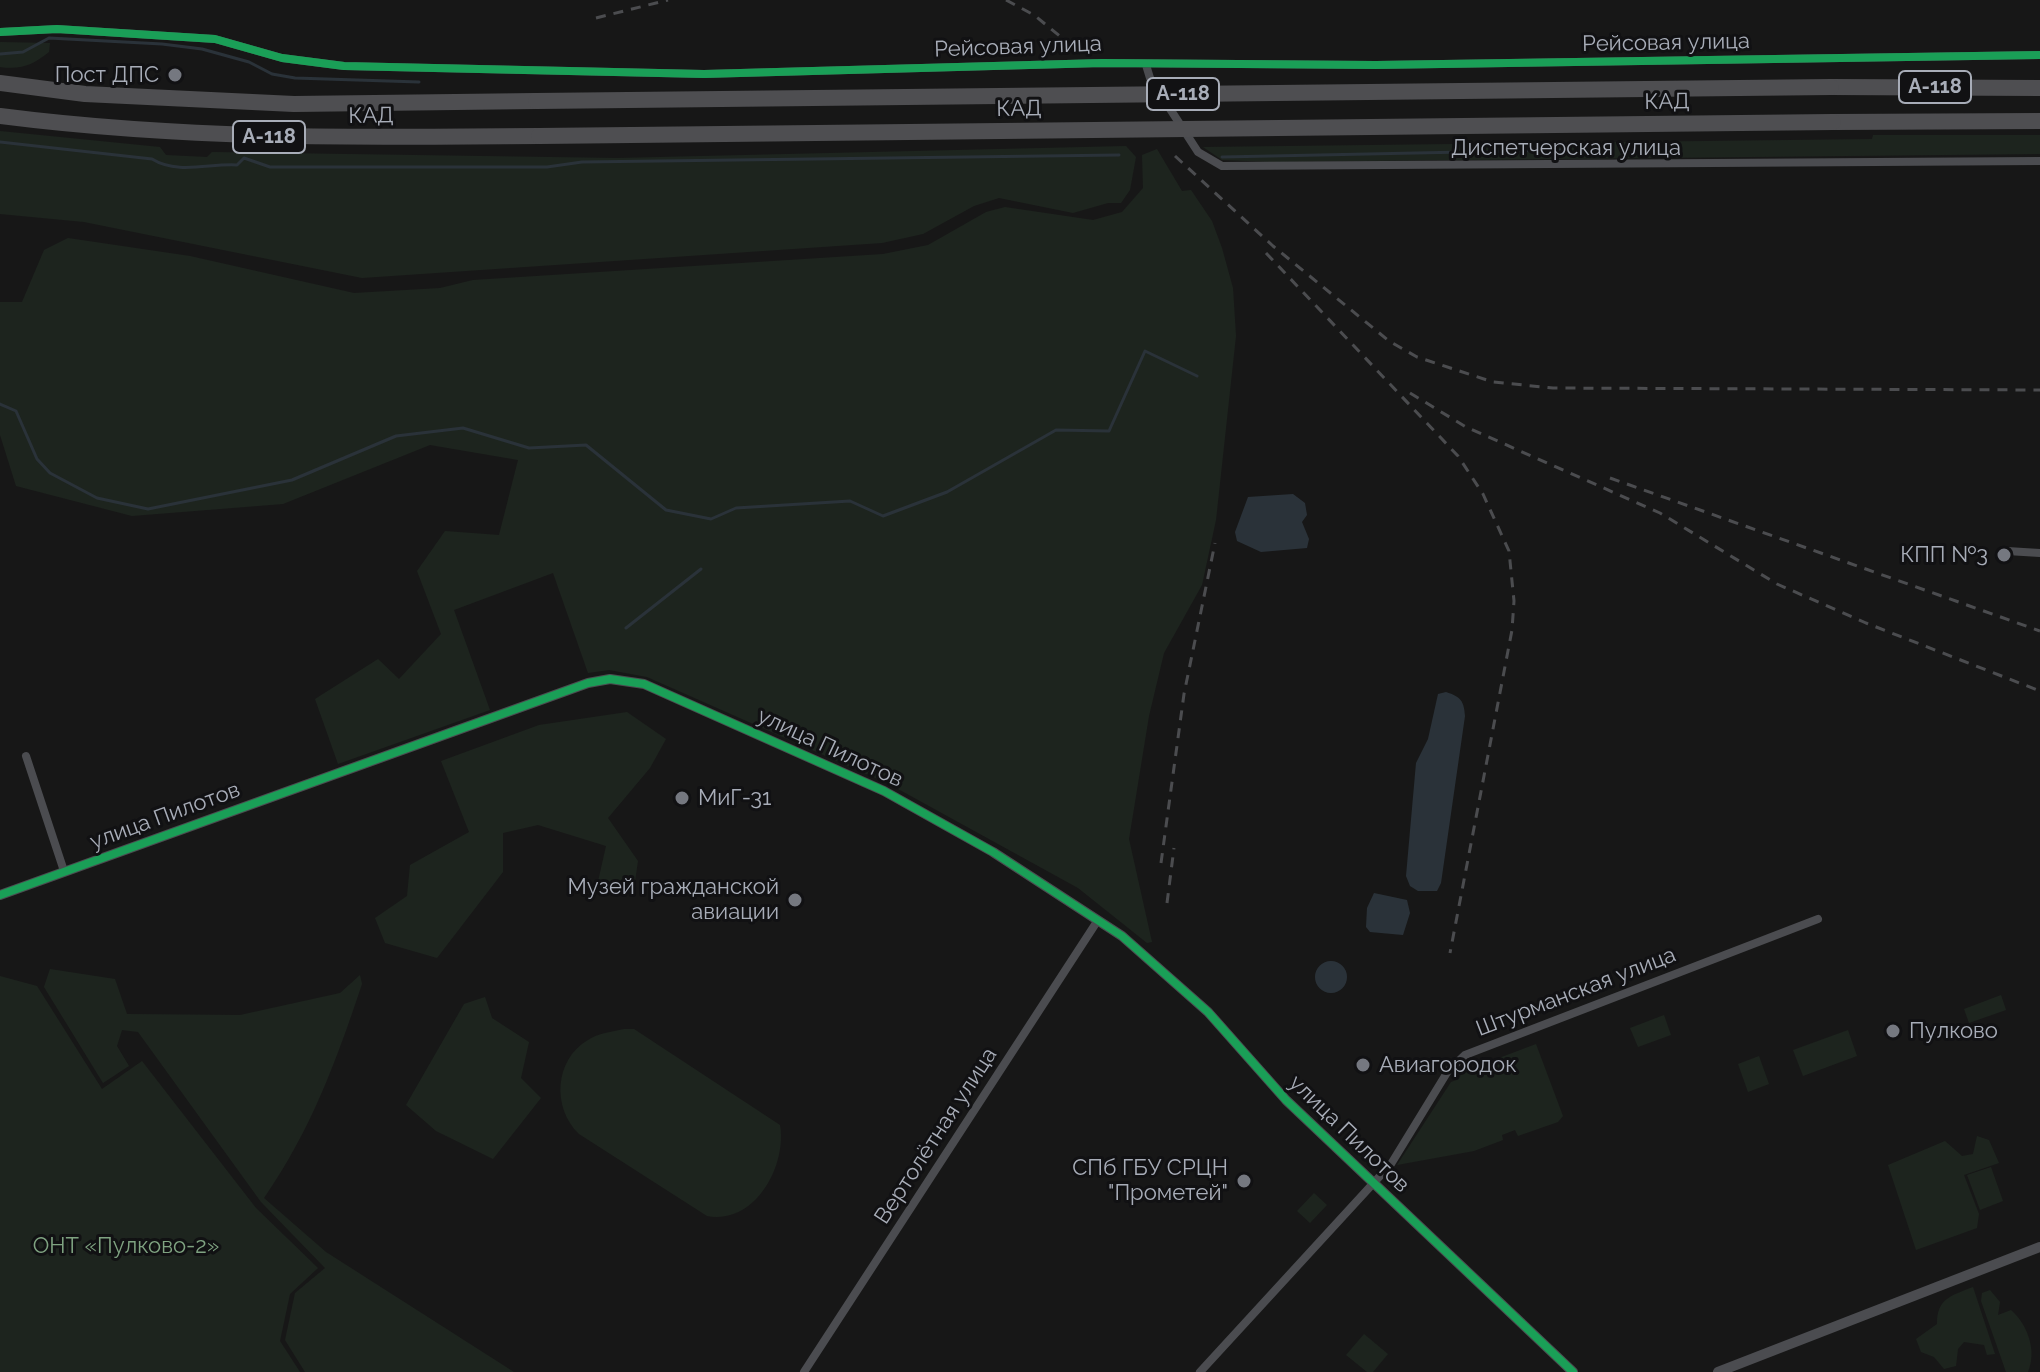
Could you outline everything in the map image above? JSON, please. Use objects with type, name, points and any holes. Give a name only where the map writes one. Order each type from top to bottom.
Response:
[{"type":"highway","name":"КАД","points":[[0,83],[85,94],[294,104],[1831,87],[2040,88]]},
{"type":"highway","name":"КАД","points":[[0,116],[91,127],[297,138],[2040,121]]},
{"type":"street","name":"Рейсовая улица","points":[[0,32],[57,29],[215,39],[282,58],[344,66],[704,74],[1102,63],[2040,55]]},
{"type":"street","name":"Диспетчерская улица","points":[[1146,65],[1150,78],[1198,152],[1222,166],[1691,166],[2040,161]]},
{"type":"street","points":[[2007,551],[2040,553]]},
{"type":"street","name":"улица Пилотов","points":[[0,895],[588,683],[628,680],[742,726],[884,791],[993,852],[1098,920],[1179,984],[1208,1012],[1261,1075],[1573,1372]]},
{"type":"street","points":[[26,756],[64,871]]},
{"type":"street","name":"Штурманская улица","points":[[1200,1372],[1375,1183],[1405,1146],[1448,1071],[1465,1055],[1818,919]]},
{"type":"street","name":"Вертолётная улица","points":[[804,1372],[1098,920]]},
{"type":"street","points":[[1718,1372],[2040,1247]]},
{"type":"green space","points":[[0,42],[50,43],[49,52],[26,66],[0,67]]},
{"type":"green space","points":[[0,131],[160,147],[166,155],[207,157],[212,152],[617,158],[1126,146],[1136,157],[1130,190],[1121,203],[1108,203],[1073,213],[999,198],[974,206],[923,234],[882,243],[362,278],[84,222],[0,214]]},
{"type":"green space","points":[[1873,135],[2040,135],[2040,154],[1271,162],[1222,160],[1203,147],[1872,139]]},
{"type":"green space","points":[[1157,149],[1182,191],[1191,190],[1212,221],[1233,288],[1236,336],[1216,520],[1202,585],[1164,653],[1149,716],[1129,839],[1152,942],[1147,943],[1078,888],[889,784],[647,677],[609,670],[588,673],[553,573],[454,610],[490,710],[338,764],[315,699],[378,659],[399,679],[441,634],[417,571],[445,531],[499,535],[518,460],[430,445],[283,504],[132,516],[16,486],[0,435],[0,302],[22,302],[44,250],[68,238],[190,256],[354,293],[440,288],[473,280],[883,254],[928,245],[986,212],[1005,207],[1093,220],[1122,212],[1143,188],[1142,155]]},
{"type":"green space","points":[[627,712],[666,739],[650,768],[608,818],[638,861],[633,895],[597,886],[606,846],[538,825],[503,833],[503,872],[437,958],[385,943],[375,918],[407,896],[410,865],[469,832],[441,761],[539,725]]},
{"type":"green space","points":[[50,969],[115,979],[127,1014],[240,1015],[340,993],[360,975],[362,984],[321,1095],[295,1147],[264,1198],[326,1252],[514,1372],[305,1372],[285,1340],[295,1293],[325,1268],[261,1202],[138,1032],[122,1030],[117,1046],[129,1066],[103,1083],[44,987]]},
{"type":"green space","name":"ОНТ «Пулково-2»","points":[[0,976],[37,986],[102,1089],[142,1061],[256,1208],[318,1268],[290,1294],[280,1341],[300,1372],[0,1372]]},
{"type":"green space","points":[[2001,995],[2006,1010],[1969,1023],[1964,1009]]},
{"type":"green space","points":[[485,997],[492,1018],[529,1042],[521,1078],[541,1098],[493,1159],[436,1131],[406,1105],[464,1004]]},
{"type":"green space","points":[[1664,1015],[1671,1035],[1638,1047],[1630,1028]]},
{"type":"green space","points":[[634,1029],[780,1125],[781,1141],[773,1174],[753,1202],[740,1211],[724,1216],[707,1216],[579,1134],[570,1123],[561,1098],[563,1072],[568,1059],[592,1038]]},
{"type":"green space","points":[[1848,1030],[1857,1056],[1803,1076],[1793,1050]]},
{"type":"green space","points":[[1536,1044],[1563,1116],[1558,1122],[1518,1136],[1515,1130],[1502,1135],[1503,1140],[1474,1151],[1397,1165],[1451,1082],[1459,1079],[1462,1072]]},
{"type":"green space","points":[[1759,1056],[1769,1084],[1748,1092],[1738,1064]]},
{"type":"green space","points":[[1977,1136],[1989,1140],[1999,1163],[1964,1175],[1979,1214],[1977,1228],[1916,1250],[1888,1165],[1945,1141],[1962,1156],[1973,1154]]},
{"type":"green space","points":[[1991,1167],[2003,1201],[1980,1210],[1967,1175]]},
{"type":"green space","points":[[1314,1193],[1327,1205],[1310,1223],[1297,1211]]},
{"type":"green space","points":[[1973,1287],[1995,1354],[1987,1355],[1984,1345],[1964,1342],[1958,1349],[1956,1366],[1944,1369],[1934,1357],[1921,1352],[1916,1339],[1937,1324],[1940,1309],[1947,1299]]},
{"type":"green space","points":[[1990,1290],[2000,1302],[1998,1315],[2011,1310],[2026,1331],[2032,1356],[2028,1372],[2006,1372],[1981,1301],[1982,1293]]},
{"type":"green space","points":[[1364,1334],[1388,1354],[1373,1372],[1367,1372],[1346,1355]]},
{"type":"shaded area","points":[[1293,494],[1305,503],[1307,515],[1302,522],[1309,539],[1307,548],[1261,552],[1237,541],[1235,532],[1248,497]]},
{"type":"shaded area","points":[[1446,692],[1461,700],[1465,716],[1441,883],[1437,891],[1418,891],[1410,886],[1406,876],[1416,763],[1428,739],[1438,694]]},
{"type":"shaded area","points":[[1374,893],[1407,900],[1410,913],[1403,935],[1370,932],[1366,927],[1367,908]]},
{"type":"shaded area","points":[[1331,961],[1342,966],[1347,977],[1342,988],[1331,993],[1320,988],[1315,977],[1320,966]]},
{"type":"waterway","points":[[0,54],[23,52],[49,38],[162,44],[202,49],[249,62],[272,74],[295,78],[419,82]]},
{"type":"waterway","points":[[0,142],[152,159],[183,167],[237,165],[244,158],[270,167],[547,167],[582,162],[1119,155]]},
{"type":"waterway","points":[[1222,157],[1561,150]]},
{"type":"waterway","points":[[0,404],[16,411],[37,459],[50,473],[97,498],[148,509],[292,480],[396,436],[463,428],[529,448],[586,445],[666,510],[711,519],[736,508],[850,501],[883,516],[947,492],[1056,430],[1109,431],[1145,351],[1197,376]]},
{"type":"waterway","points":[[626,628],[701,569]]},
{"type":"railway","points":[[596,18],[668,0]]},
{"type":"railway","points":[[1006,0],[1034,15],[1061,37]]},
{"type":"railway","points":[[1175,156],[1273,246],[1389,341],[1417,357],[1493,382],[1553,388],[2040,390]]},
{"type":"railway","points":[[1266,253],[1458,456],[1483,494],[1509,551],[1514,601],[1512,630],[1450,953]]},
{"type":"railway","points":[[1410,393],[1466,427],[1660,513],[1777,584],[1866,623],[2040,691]]},
{"type":"railway","points":[[1610,478],[2040,631]]},
{"type":"railway","points":[[1161,863],[1184,694],[1215,543]]},
{"type":"railway","points":[[1167,903],[1174,848]]},
{"type":"cycle path","points":[[0,32],[57,29],[215,39],[282,58],[344,66],[704,74],[1102,63],[1376,65],[2040,55]]},
{"type":"cycle path","points":[[0,895],[588,683],[610,679],[644,684],[884,791],[993,852],[1122,936],[1208,1012],[1286,1100],[1573,1372]]},
{"type":"place","name":"Пост ДПС","points":[[175,75]]},
{"type":"place","name":"КПП №3","points":[[2004,555]]},
{"type":"place","name":"МиГ-31","points":[[682,798]]},
{"type":"place","name":"Музей гражданской авиации","points":[[795,900]]},
{"type":"place","name":"Пулково","points":[[1893,1031]]},
{"type":"place","name":"Авиагородок","points":[[1363,1065]]},
{"type":"place","name":"СПб ГБУ СРЦН \"Прометей\"","points":[[1244,1181]]}]
